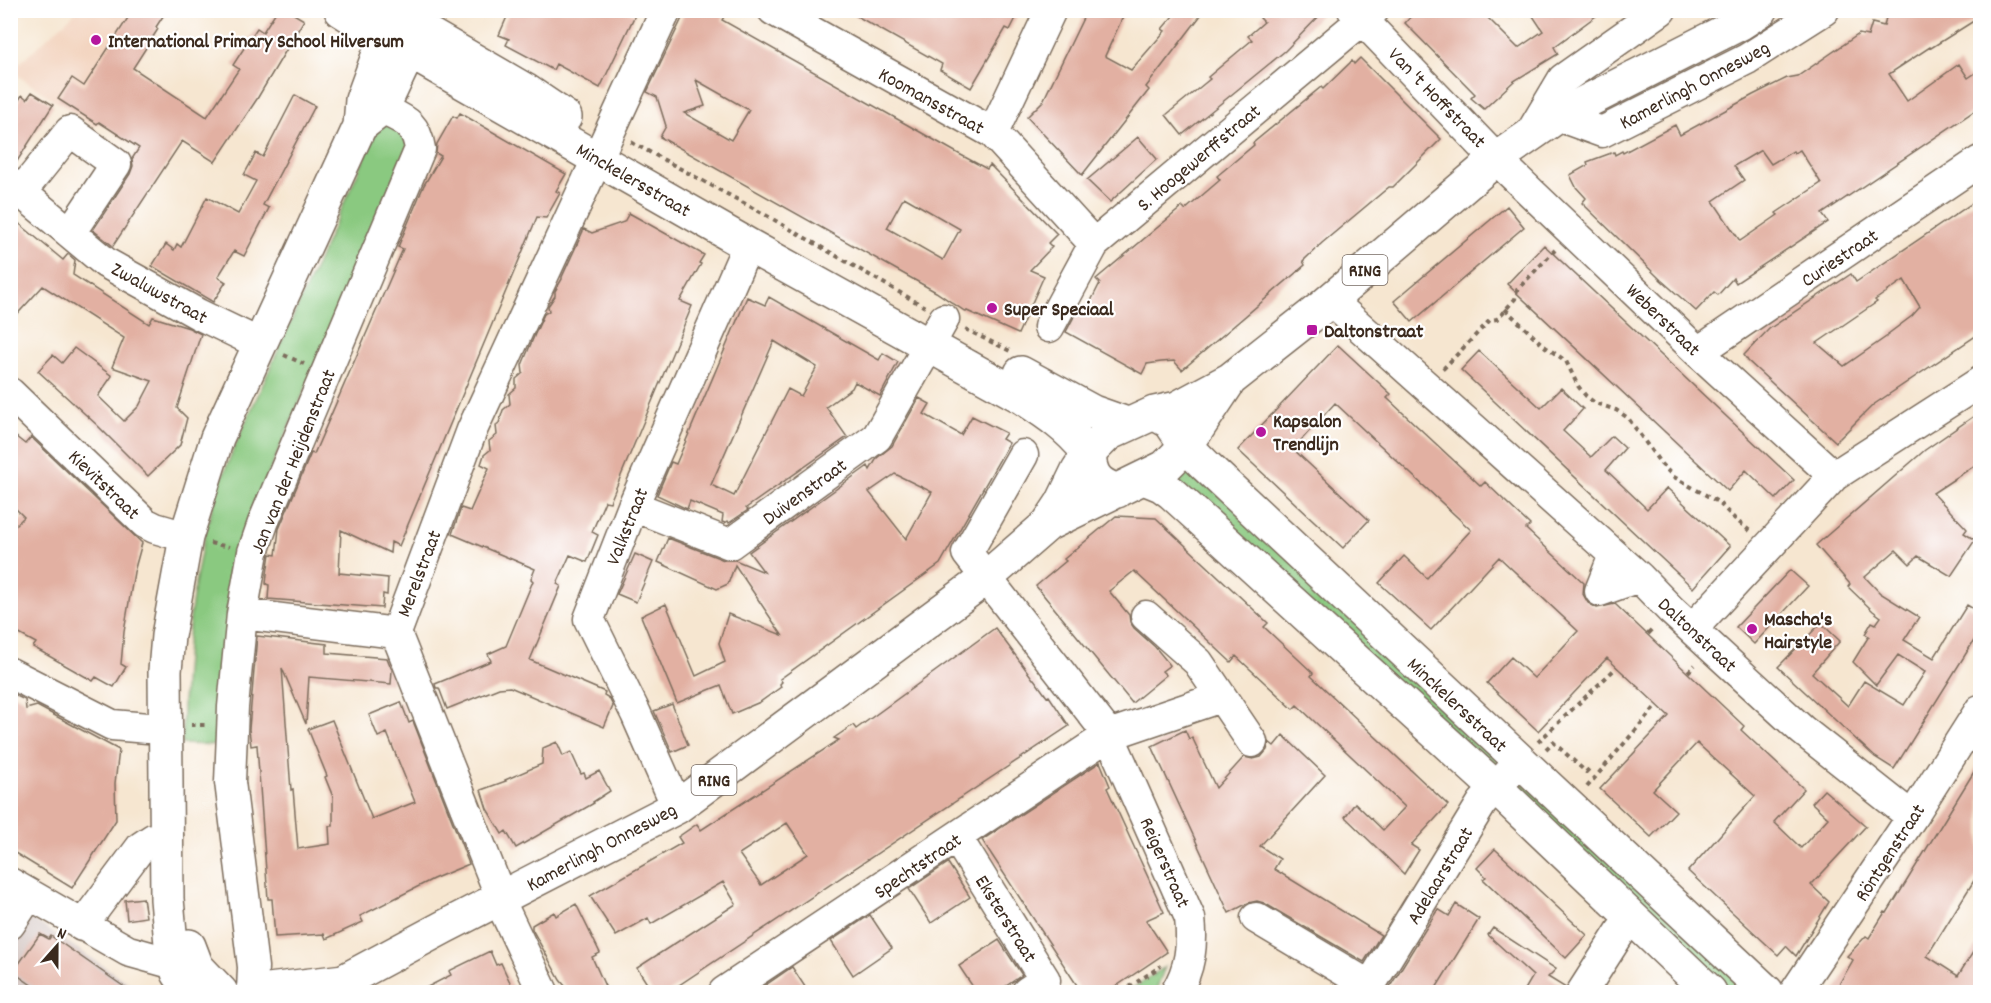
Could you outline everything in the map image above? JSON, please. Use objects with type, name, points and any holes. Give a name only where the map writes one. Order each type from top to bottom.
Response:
[{"type":"main road","name":"Minckelersstraat","points":[[341,10],[409,22],[525,90],[573,122],[602,149],[748,245],[932,340],[1029,378],[1085,408],[1140,419],[1170,422],[1186,446],[1519,762],[1767,993]]},
{"type":"main road","name":"Kamerlingh Onnesweg","points":[[252,993],[333,987],[677,807],[986,578],[1048,524],[1089,453],[1107,434],[1140,419],[1177,408],[1231,379],[1330,300],[1496,159],[1558,116],[1741,23],[1761,10]]},
{"type":"main road","points":[[190,993],[178,973],[184,958],[182,914],[168,836],[166,726],[168,636],[186,537],[217,438],[260,344],[371,117],[362,100],[409,22]]},
{"type":"main road","name":"Minckelersstraat","points":[[602,149],[932,340],[1058,421],[1089,453],[1092,475],[1101,485],[1161,485],[1172,493],[1496,788],[1710,993]]},
{"type":"main road","name":"Kamerlingh Onnesweg","points":[[1048,524],[1131,485],[1165,466],[1186,446],[1231,379]]},
{"type":"main road","points":[[184,958],[197,967],[221,993]]},
{"type":"street","name":"Merelstraat","points":[[543,993],[499,899],[496,885],[396,633],[472,430],[666,10]]},
{"type":"street","name":"Koomansstraat","points":[[773,10],[993,133],[1094,244]]},
{"type":"street","points":[[993,133],[1051,10]]},
{"type":"street","name":"Kamerlingh Onnesweg","points":[[1529,136],[1563,79],[1661,10]]},
{"type":"street","name":"Kamerlingh Onnesweg","points":[[1558,116],[1602,132],[1747,59],[1824,10]]},
{"type":"street","name":"Van 't Hoffstraat","points":[[1364,13],[1496,159]]},
{"type":"street","name":"S. Hoogewerffstraat","points":[[1049,327],[1094,244],[1364,13]]},
{"type":"street","name":"Jan van der Heijdenstraat","points":[[252,993],[253,967],[230,782],[232,725],[242,614],[253,552],[263,523],[420,149],[418,134],[407,122],[371,117]]},
{"type":"street","points":[[16,188],[70,131],[116,164],[70,233]]},
{"type":"street","name":"Weberstraat","points":[[1496,159],[1698,352],[1834,476]]},
{"type":"street","name":"Curiestraat","points":[[1698,352],[1980,161]]},
{"type":"street","name":"Zwaluwstraat","points":[[16,188],[106,263],[198,314],[260,344]]},
{"type":"street","name":"Valkstraat","points":[[677,807],[636,714],[590,619],[633,506],[748,245]]},
{"type":"street","name":"Daltonstraat","points":[[1330,300],[1639,577],[1802,730],[1912,817]]},
{"type":"street","name":"Duivenstraat","points":[[633,506],[730,544],[877,437],[932,340]]},
{"type":"street","points":[[1693,628],[1834,476],[1980,382]]},
{"type":"street","name":"Kievitstraat","points":[[10,393],[146,522],[156,528],[186,537]]},
{"type":"street","points":[[986,578],[967,553],[1023,454]]},
{"type":"street","name":"Reigerstraat","points":[[986,578],[1109,735],[1190,918],[1192,937],[1190,958],[1185,977],[1176,993]]},
{"type":"street","points":[[242,614],[396,633]]},
{"type":"street","points":[[1146,616],[1198,662],[1252,742]]},
{"type":"street","points":[[10,673],[112,725],[148,728],[166,726]]},
{"type":"street","points":[[1109,735],[1221,697]]},
{"type":"street","name":"Röntgenstraat","points":[[1796,993],[1980,710]]},
{"type":"street","name":"Spechtstraat","points":[[726,992],[1109,735]]},
{"type":"street","name":"Adelaarstraat","points":[[1368,989],[1482,803],[1519,762]]},
{"type":"street","points":[[82,926],[141,847],[153,839],[168,836]]},
{"type":"street","name":"Eksterstraat","points":[[957,838],[1045,980],[1028,993]]},
{"type":"street","points":[[10,924],[20,889],[128,951],[164,961],[184,958]]},
{"type":"street","points":[[1256,918],[1368,989]]},
{"type":"street","points":[[1582,993],[1621,931],[1632,920]]},
{"type":"path","points":[[409,22],[449,10]]},
{"type":"path","points":[[1426,387],[1490,320],[1497,319],[1515,299],[1517,290],[1573,232]]},
{"type":"path","points":[[1505,309],[1544,346],[1566,361],[1578,386],[1586,396],[1628,418],[1661,464],[1674,477],[1718,501],[1736,520],[1770,546]]},
{"type":"path","points":[[260,344],[327,374]]},
{"type":"path","points":[[186,537],[253,552]]},
{"type":"path","points":[[1543,738],[1617,667]]},
{"type":"path","points":[[1590,784],[1657,705]]},
{"type":"path","points":[[166,726],[232,725]]},
{"type":"path","points":[[1553,742],[1586,772],[1590,768]]},
{"type":"path","points":[[1122,993],[1165,964],[1190,958]]},
{"type":"shaded area","name":"International Primary School Hilversum","points":[[77,11],[167,11],[95,128],[11,71]]},
{"type":"shaded area","points":[[11,905],[143,992],[11,992]]},
{"type":"green space","points":[[381,122],[407,134],[411,146],[244,530],[232,588],[220,745],[182,744],[186,654],[193,593],[205,534],[218,489]]},
{"type":"green space","points":[[1187,462],[1501,755],[1499,766],[1492,769],[1168,475]]},
{"type":"green space","points":[[1522,782],[1755,992],[1722,992],[1512,790]]},
{"type":"green space","points":[[1165,967],[1155,992],[1127,992]]},
{"type":"building","points":[[133,10],[167,10],[156,27],[158,29],[133,68],[207,117],[239,69],[233,65],[257,28],[263,32],[277,10],[287,10],[304,20],[257,99],[215,162],[182,141],[113,246],[93,230],[130,174],[133,166],[132,159],[139,148],[58,99],[72,78],[84,86]]},
{"type":"building","points":[[510,10],[626,10],[635,15],[600,88],[556,64],[553,70],[506,45],[509,39],[499,35]]},
{"type":"building","points":[[686,10],[728,10],[722,20],[959,154],[987,169],[990,165],[1057,234],[1048,243],[1052,247],[1030,270],[1044,276],[1018,334],[966,312],[936,292],[660,137],[666,126],[657,97],[647,92]],"holes":[[[696,80],[749,110],[731,140],[684,113],[705,106]],[[904,197],[960,229],[943,260],[887,228]]]},
{"type":"building","points":[[846,10],[1020,10],[1010,30],[1006,28],[971,88],[940,70],[942,64]]},
{"type":"building","points":[[1087,10],[1126,10],[1105,56],[1131,70],[1165,31],[1162,29],[1178,10],[1205,10],[1146,87],[1149,90],[1082,175],[1027,117],[1043,101]]},
{"type":"building","points":[[1268,10],[1325,10],[1285,51],[1182,135],[1166,115],[1252,40],[1248,36],[1264,22],[1260,18]]},
{"type":"building","points":[[1417,10],[1480,10],[1518,48],[1543,31],[1529,10],[1604,10],[1554,47],[1558,54],[1514,81],[1484,109],[1471,98],[1475,94],[1405,23]]},
{"type":"building","points":[[1898,10],[1980,10],[1980,17],[1889,74],[1907,101],[1959,64],[1968,78],[1980,70],[1980,107],[1822,214],[1828,222],[1736,283],[1733,278],[1718,295],[1714,292],[1696,311],[1582,203],[1586,198],[1576,187],[1570,175],[1588,165],[1587,162],[1614,152],[1615,155],[1622,151],[1623,153],[1675,125],[1680,135],[1787,78],[1798,76],[1859,34],[1868,36],[1872,23],[1884,26],[1887,13],[1892,14]],"holes":[[[1761,150],[1771,164],[1793,151],[1794,153],[1800,150],[1821,183],[1776,213],[1778,215],[1740,241],[1713,201],[1744,180],[1734,166]]]},
{"type":"building","points":[[1360,58],[1441,139],[1393,187],[1389,187],[1322,243],[1303,261],[1305,265],[1182,370],[1174,361],[1161,362],[1147,364],[1142,374],[1066,332],[1079,307],[1086,311],[1100,283],[1096,279],[1182,207],[1185,210],[1220,180],[1217,176],[1254,145],[1253,143],[1321,87],[1323,89],[1352,61],[1354,64]]},
{"type":"building","points":[[32,92],[53,105],[14,166],[10,166],[10,114],[22,95],[27,99]]},
{"type":"building","points":[[295,95],[315,106],[263,205],[269,208],[244,256],[234,251],[218,277],[226,282],[213,302],[152,266],[166,244],[174,250],[177,244],[181,247],[207,197],[238,214],[256,181],[244,175],[256,153],[263,157]]},
{"type":"building","points":[[460,113],[566,174],[556,191],[560,193],[546,218],[537,217],[399,546],[391,542],[390,553],[341,530],[339,573],[388,578],[387,595],[383,594],[382,608],[268,599],[269,585],[266,584],[270,554],[276,555],[279,529],[403,249],[398,247],[424,185],[441,156],[436,153],[437,144],[453,116],[457,118]]},
{"type":"building","points":[[1138,137],[1157,159],[1110,202],[1087,180]]},
{"type":"building","points":[[1980,198],[1980,333],[1873,405],[1836,442],[1744,355],[1769,329],[1851,274],[1856,282]],"holes":[[[1904,280],[1920,307],[1889,335],[1844,366],[1817,343],[1877,302],[1875,300]]]},
{"type":"building","points":[[1507,206],[1524,227],[1412,322],[1394,301]]},
{"type":"building","points":[[629,213],[704,255],[680,301],[692,306],[610,502],[605,501],[592,532],[598,535],[587,562],[570,555],[557,584],[561,586],[530,660],[605,692],[604,695],[609,698],[613,706],[604,727],[510,687],[499,688],[447,709],[439,688],[436,688],[435,684],[491,661],[488,654],[506,646],[533,581],[531,579],[535,569],[452,534],[461,508],[470,511],[489,468],[481,464],[484,455],[490,450],[489,441],[497,435],[496,425],[499,423],[503,410],[510,404],[509,394],[516,388],[516,379],[523,373],[522,365],[535,334],[544,314],[549,311],[548,306],[555,296],[555,291],[584,229],[592,233],[624,222]]},
{"type":"building","points":[[10,216],[63,260],[68,254],[75,260],[73,275],[149,324],[153,317],[201,334],[177,408],[187,418],[180,445],[148,476],[38,371],[53,355],[62,363],[74,348],[112,376],[98,396],[124,421],[139,406],[152,381],[112,367],[124,338],[43,286],[10,322]]},
{"type":"building","points":[[1544,245],[1794,480],[1776,499],[1746,470],[1728,491],[1507,284]]},
{"type":"building","points":[[747,297],[765,305],[769,297],[879,360],[883,353],[898,362],[880,396],[855,382],[852,388],[826,407],[847,437],[746,508],[748,510],[729,523],[728,521],[722,522],[723,515],[690,501],[687,509],[657,495],[671,462],[676,464]],"holes":[[[774,341],[817,367],[801,396],[788,389],[734,496],[711,485]]]},
{"type":"building","points":[[1338,345],[1391,394],[1387,398],[1481,486],[1485,482],[1530,525],[1526,529],[1584,583],[1583,594],[1588,603],[1597,608],[1615,604],[1744,726],[1741,730],[1804,789],[1774,822],[1801,848],[1828,818],[1812,803],[1824,790],[1866,826],[1811,885],[1829,902],[1796,956],[1786,946],[1778,955],[1688,871],[1755,796],[1697,743],[1653,790],[1676,811],[1651,837],[1600,789],[1669,716],[1607,658],[1538,731],[1487,683],[1511,657],[1534,678],[1578,631],[1499,557],[1431,630],[1379,583],[1404,556],[1427,578],[1471,530],[1335,403],[1293,449],[1369,520],[1343,548],[1238,450]]},
{"type":"building","points":[[1479,351],[1541,408],[1561,388],[1583,409],[1563,431],[1591,457],[1612,436],[1625,448],[1606,470],[1647,509],[1667,488],[1730,546],[1693,588],[1461,370]]},
{"type":"building","points":[[919,398],[930,404],[924,414],[961,435],[972,416],[1006,433],[1002,439],[1009,443],[940,564],[780,679],[781,687],[760,702],[732,714],[721,685],[677,703],[641,616],[666,604],[696,676],[725,662],[719,643],[728,614],[782,635],[735,565],[728,584],[717,589],[658,562],[668,538],[724,560],[735,560],[764,572],[749,552],[868,466],[870,470],[877,458],[892,446]],"holes":[[[895,474],[932,492],[906,539],[869,492]]]},
{"type":"building","points":[[1980,412],[1980,462],[1933,493],[1967,529],[1964,533],[1975,540],[1951,576],[1918,556],[1910,564],[1896,550],[1865,577],[1880,593],[1919,617],[1904,640],[1934,658],[1967,605],[1980,613],[1980,631],[1894,769],[1875,757],[1778,667],[1821,623],[1840,641],[1812,673],[1848,706],[1864,681],[1904,705],[1925,672],[1898,655],[1876,685],[1853,662],[1869,636],[1865,634],[1872,622],[1876,624],[1881,617],[1848,587],[1850,584],[1816,545],[1925,450]]},
{"type":"building","points":[[10,432],[25,444],[31,437],[142,543],[134,572],[124,632],[121,664],[126,667],[114,687],[96,677],[93,681],[33,647],[36,643],[10,629],[10,531],[24,517],[10,503]]},
{"type":"building","points":[[1116,516],[1156,518],[1268,623],[1264,627],[1313,673],[1311,676],[1448,805],[1411,845],[1419,850],[1404,874],[1345,817],[1355,803],[1383,830],[1405,807],[1297,705],[1293,709],[1236,656],[1231,662],[1134,571],[1109,591],[1129,615],[1134,628],[1155,647],[1170,665],[1162,671],[1166,675],[1132,703],[1036,586],[1066,561],[1064,559]]},
{"type":"building","points":[[635,554],[653,562],[636,602],[617,594]]},
{"type":"building","points":[[1790,570],[1808,586],[1754,644],[1736,627]]},
{"type":"building","points":[[995,628],[1047,697],[1049,696],[1069,726],[667,993],[653,993],[637,968],[736,904],[723,882],[651,924],[648,918],[616,936],[590,896],[682,843],[678,837],[697,824],[701,830],[839,740],[834,738],[853,725],[856,729]],"holes":[[[787,823],[808,854],[761,885],[739,854]]]},
{"type":"building","points":[[257,636],[327,644],[327,653],[387,658],[392,670],[391,684],[309,677],[306,724],[282,668],[298,849],[330,844],[329,826],[333,826],[333,797],[308,729],[332,720],[372,819],[415,802],[387,733],[378,737],[369,715],[401,702],[409,723],[413,721],[469,864],[433,879],[360,916],[363,922],[326,939],[324,934],[275,937],[272,899],[268,899],[257,745],[251,746],[249,729]]},
{"type":"building","points":[[10,693],[25,700],[26,709],[37,706],[119,750],[115,783],[116,820],[72,888],[10,850]]},
{"type":"building","points":[[672,704],[688,745],[672,752],[654,711]]},
{"type":"building","points":[[1185,730],[1189,739],[1192,737],[1216,788],[1244,757],[1253,759],[1261,757],[1267,750],[1269,742],[1274,746],[1283,735],[1325,775],[1260,846],[1280,859],[1274,869],[1381,935],[1364,962],[1264,903],[1257,901],[1248,903],[1229,913],[1152,746]]},
{"type":"building","points":[[557,742],[563,756],[571,752],[581,774],[584,773],[586,778],[599,771],[610,791],[594,803],[516,848],[506,831],[502,834],[487,809],[481,790],[542,764],[543,748]]},
{"type":"building","points":[[1100,762],[1110,786],[1107,788],[1164,912],[1146,920],[1167,952],[1106,993],[1082,993],[982,840]]},
{"type":"building","points":[[1980,762],[1980,871],[1927,956],[1958,976],[1980,941],[1980,993],[1834,993],[1853,960],[1847,956],[1866,936],[1869,938],[1885,912],[1887,913]]},
{"type":"building","points":[[1495,849],[1587,935],[1566,958],[1483,879],[1486,877],[1477,868]]},
{"type":"building","points":[[948,863],[970,897],[931,923],[909,889]]},
{"type":"building","points":[[143,898],[146,917],[127,920],[125,900]]},
{"type":"building","points":[[576,904],[600,953],[592,957],[608,993],[571,993],[560,980],[532,929],[532,925],[554,912],[556,916]]},
{"type":"building","points":[[1456,904],[1479,919],[1433,993],[1386,993],[1438,909],[1449,916]]},
{"type":"building","points":[[870,915],[892,948],[853,975],[831,941]]},
{"type":"building","points":[[1493,928],[1556,969],[1548,977],[1566,988],[1565,993],[1523,993],[1533,976],[1488,935]]},
{"type":"building","points":[[40,934],[49,939],[51,936],[133,993],[43,993],[13,972]]},
{"type":"building","points":[[999,940],[1022,975],[996,993],[977,993],[959,966]]},
{"type":"building","points":[[490,951],[496,965],[501,963],[515,993],[416,993],[451,975],[449,971]]},
{"type":"building","points":[[792,967],[809,993],[754,993]]},
{"type":"place","name":"International Primary School Hilversum","points":[[96,40]]},
{"type":"place","name":"Super Speciaal","points":[[992,308]]},
{"type":"place","name":"Daltonstraat","points":[[1312,330]]},
{"type":"place","name":"Kapsalon Trendlijn","points":[[1261,432]]},
{"type":"place","name":"Mascha's Hairstyle","points":[[1752,629]]}]
